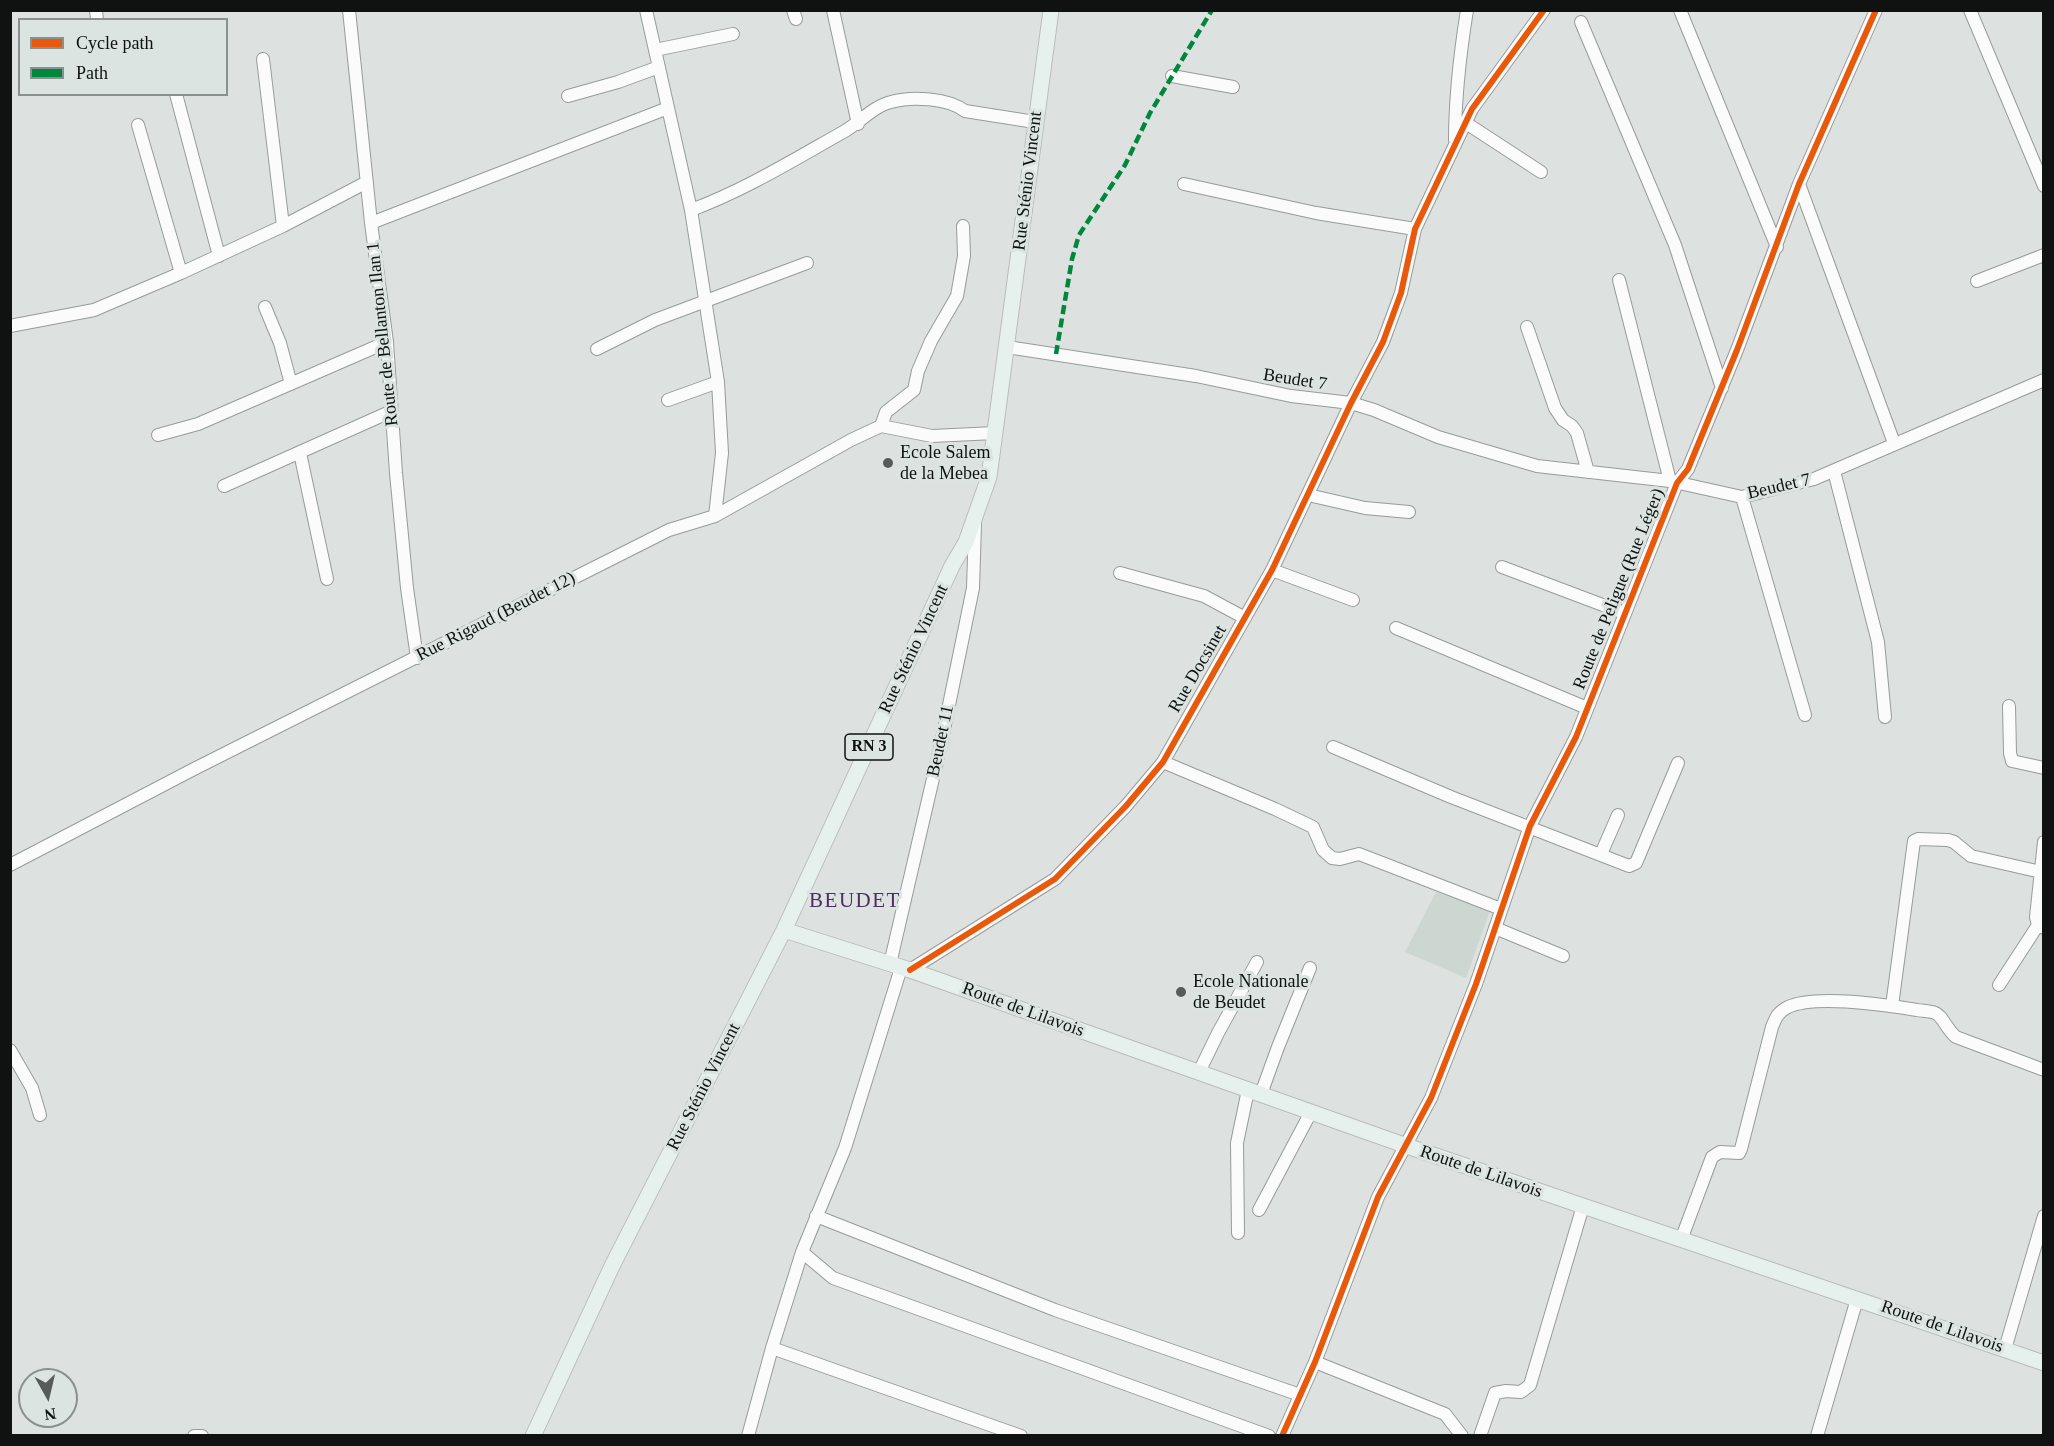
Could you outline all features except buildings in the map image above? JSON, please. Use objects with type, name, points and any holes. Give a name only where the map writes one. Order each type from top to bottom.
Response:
[{"type":"main road","name":"Rue Sténio Vincent","points":[[533,1436],[613,1264],[784,930],[952,566],[966,542],[989,477],[1051,10]]},
{"type":"main road","name":"Route de Lilavois","points":[[784,930],[900,967],[1404,1145],[2043,1363]]},
{"type":"street","name":"Route de Bellanton Ilan 1","points":[[349,10],[387,342],[407,588],[417,658]]},
{"type":"street","points":[[646,10],[691,210],[718,382],[722,453],[715,516]]},
{"type":"street","points":[[833,10],[858,124]]},
{"type":"street","points":[[1455,147],[1455,100],[1467,10]]},
{"type":"street","name":"Rue Docsinet","points":[[900,967],[1054,879],[1126,806],[1163,762],[1272,570],[1351,403],[1383,342],[1401,293],[1415,229],[1472,109],[1544,10]]},
{"type":"street","points":[[1680,10],[1777,247]]},
{"type":"street","name":"Route de Peligue (Rue Léger)","points":[[1282,1436],[1315,1362],[1378,1197],[1431,1098],[1476,984],[1530,826],[1576,737],[1674,482],[1688,470],[1777,247],[1799,184],[1876,10]]},
{"type":"street","points":[[1970,10],[2043,186]]},
{"type":"street","points":[[1581,22],[1675,245],[1722,388]]},
{"type":"street","points":[[655,50],[734,34]]},
{"type":"street","points":[[263,59],[283,226]]},
{"type":"street","points":[[568,96],[618,82],[659,67]]},
{"type":"street","points":[[1172,76],[1233,87]]},
{"type":"street","points":[[177,96],[219,256]]},
{"type":"street","points":[[691,210],[787,164],[858,124],[884,104],[893,101],[935,99],[958,106],[965,111],[1035,122]]},
{"type":"street","points":[[372,223],[668,108]]},
{"type":"street","points":[[1466,123],[1541,172]]},
{"type":"street","points":[[138,125],[181,273]]},
{"type":"street","points":[[10,326],[94,310],[283,226],[367,182]]},
{"type":"street","points":[[1184,184],[1316,213],[1415,229]]},
{"type":"street","points":[[1799,184],[1894,443]]},
{"type":"street","points":[[963,226],[964,256],[957,296],[931,341],[918,371],[914,390],[886,412],[881,426],[932,436],[995,433]]},
{"type":"street","points":[[1977,281],[2043,255]]},
{"type":"street","points":[[597,349],[655,320],[807,263]]},
{"type":"street","points":[[1619,280],[1674,482]]},
{"type":"street","points":[[265,307],[280,343],[291,384]]},
{"type":"street","points":[[1527,327],[1555,408],[1576,433],[1588,472]]},
{"type":"street","points":[[158,435],[198,424],[387,342]]},
{"type":"street","name":"Beudet 7","points":[[1007,347],[1196,376],[1291,396],[1351,403],[1438,436],[1537,466],[1674,482],[1742,497],[1814,480],[1894,443],[2043,380]]},
{"type":"street","points":[[668,400],[718,382]]},
{"type":"street","points":[[224,486],[392,411]]},
{"type":"street","name":"Rue Rigaud (Beudet 12)","points":[[10,865],[194,769],[669,530],[715,516],[850,440],[881,426]]},
{"type":"street","points":[[300,453],[327,579]]},
{"type":"street","points":[[1834,471],[1878,642],[1885,717]]},
{"type":"street","points":[[1308,495],[1365,507],[1409,512]]},
{"type":"street","points":[[1742,497],[1805,715]]},
{"type":"street","name":"Beudet 11","points":[[748,1436],[771,1348],[802,1252],[845,1148],[900,967],[941,744],[973,588],[975,515]]},
{"type":"street","points":[[1502,567],[1624,613]]},
{"type":"street","points":[[1272,570],[1353,600]]},
{"type":"street","points":[[1119,573],[1204,596],[1245,618]]},
{"type":"street","points":[[1396,628],[1587,708]]},
{"type":"street","points":[[2009,706],[2012,760],[2043,768]]},
{"type":"street","points":[[1333,747],[1451,797],[1629,866],[1636,863],[1678,763]]},
{"type":"street","points":[[1163,762],[1312,827],[1323,850],[1332,858],[1340,859],[1359,854],[1501,909]]},
{"type":"street","points":[[1601,854],[1618,815]]},
{"type":"street","points":[[1892,1006],[1914,841],[1918,839],[1948,840],[1971,856],[2041,872]]},
{"type":"street","points":[[1999,985],[2041,927],[2036,916],[2043,842]]},
{"type":"street","points":[[1495,928],[1563,956]]},
{"type":"street","points":[[1199,1072],[1257,962]]},
{"type":"street","points":[[1238,1233],[1238,1135],[1311,968]]},
{"type":"street","points":[[1681,1240],[1712,1157],[1720,1152],[1738,1153],[1741,1149],[1769,1038],[1778,1013],[1789,1006],[1804,1002],[1833,1002],[1935,1012],[1941,1016],[1948,1031],[1956,1036],[2043,1070]]},
{"type":"street","points":[[10,1050],[32,1088],[40,1115]]},
{"type":"street","points":[[1259,1210],[1311,1112]]},
{"type":"street","points":[[1480,1436],[1495,1393],[1499,1391],[1521,1392],[1530,1386],[1583,1206]]},
{"type":"street","points":[[816,1216],[1055,1310],[1300,1395]]},
{"type":"street","points":[[2006,1349],[2043,1216]]},
{"type":"street","points":[[802,1252],[832,1278],[1269,1436]]},
{"type":"street","points":[[1817,1436],[1857,1299]]},
{"type":"street","points":[[771,1348],[1021,1436]]},
{"type":"street","points":[[1315,1362],[1445,1413],[1462,1436]]},
{"type":"street","points":[[194,1436],[202,1436]]},
{"type":"shaded area","points":[[1436,892],[1490,911],[1466,978],[1405,952]]},
{"type":"marked path","points":[[1056,354],[1072,259],[1079,235],[1125,165],[1150,113],[1212,10]]},
{"type":"cycle path","points":[[910,970],[1055,879],[1126,806],[1163,762],[1272,570],[1351,403],[1383,342],[1401,293],[1415,229],[1472,109],[1544,10]]},
{"type":"cycle path","points":[[1282,1436],[1315,1362],[1378,1197],[1431,1098],[1476,984],[1530,826],[1576,737],[1677,483],[1688,469],[1737,350],[1799,184],[1876,10]]},
{"type":"place","name":"Ecole Salem de la Mebea","points":[[888,463]]},
{"type":"place","name":"Ecole Nationale de Beudet","points":[[1181,992]]},
{"type":"district","name":"BEUDET","points":[[855,901]]}]
